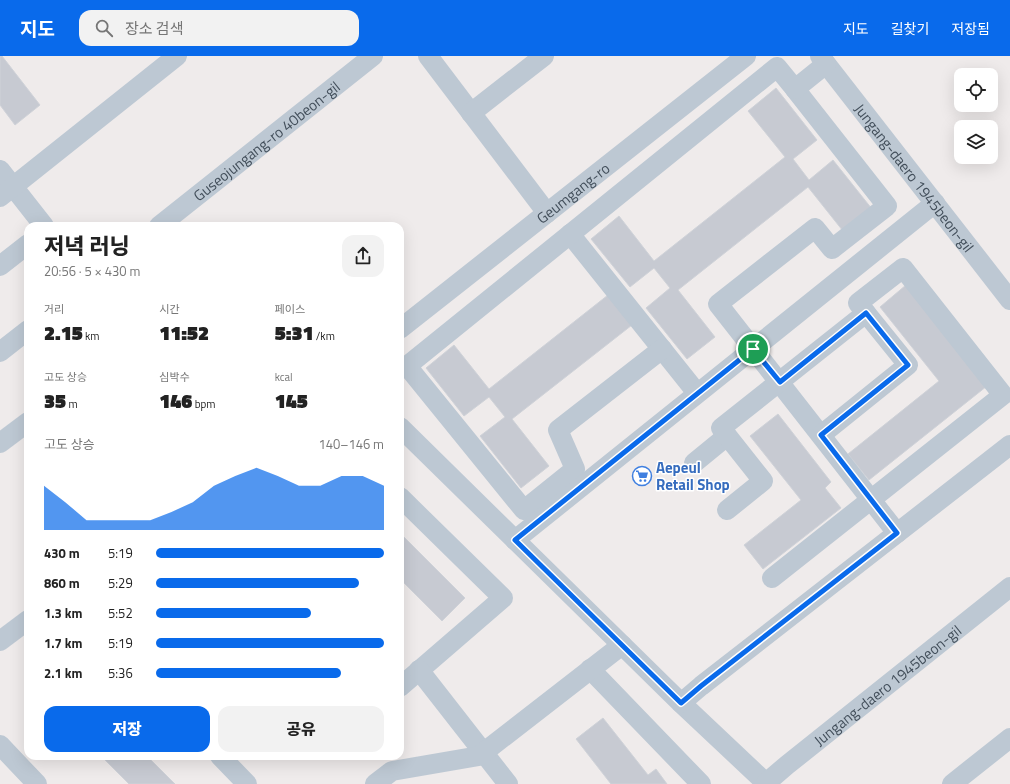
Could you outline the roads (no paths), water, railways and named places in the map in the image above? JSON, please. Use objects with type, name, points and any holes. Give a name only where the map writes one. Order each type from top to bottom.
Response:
[{"type":"street","points":[[7,192],[177,56]]},
{"type":"street","name":"Guseojungang-ro 40beon-gil","points":[[164,222],[373,56]]},
{"type":"street","points":[[428,56],[547,213]]},
{"type":"street","points":[[471,113],[544,56]]},
{"type":"street","name":"Geumgang-ro","points":[[404,326],[746,56]]},
{"type":"street","points":[[795,89],[823,60]]},
{"type":"street","name":"Jungang-daero 1945beon-gil","points":[[823,60],[1010,300]]},
{"type":"street","points":[[662,349],[558,430],[575,469],[524,510],[407,366],[777,67],[887,206],[832,249],[815,228],[718,304],[897,533]]},
{"type":"street","points":[[0,170],[7,192],[40,222]]},
{"type":"street","points":[[515,540],[935,203]]},
{"type":"street","points":[[570,234],[698,393]]},
{"type":"street","points":[[0,266],[24,247]]},
{"type":"street","points":[[772,578],[1003,395],[903,268],[858,304],[908,365],[821,435]]},
{"type":"street","points":[[727,510],[763,481],[721,428],[866,313]]},
{"type":"street","points":[[0,352],[24,333]]},
{"type":"street","points":[[0,443],[24,425]]},
{"type":"street","points":[[404,431],[681,703],[766,784]]},
{"type":"street","points":[[694,463],[727,436]]},
{"type":"street","points":[[681,703],[1010,445]]},
{"type":"street","points":[[404,501],[503,598],[404,683]]},
{"type":"street","name":"Jungang-daero 1945beon-gil","points":[[766,784],[787,764],[1010,587]]},
{"type":"street","points":[[0,641],[24,623]]},
{"type":"street","points":[[375,784],[392,764],[479,756],[622,645]]},
{"type":"street","points":[[590,669],[701,784]]},
{"type":"street","points":[[419,670],[508,784]]},
{"type":"street","points":[[952,784],[1010,738]]},
{"type":"street","points":[[0,745],[37,784]]},
{"type":"street","points":[[224,760],[247,784]]},
{"type":"place","name":"Aepeul Retail Shop","points":[[642,476]]}]
